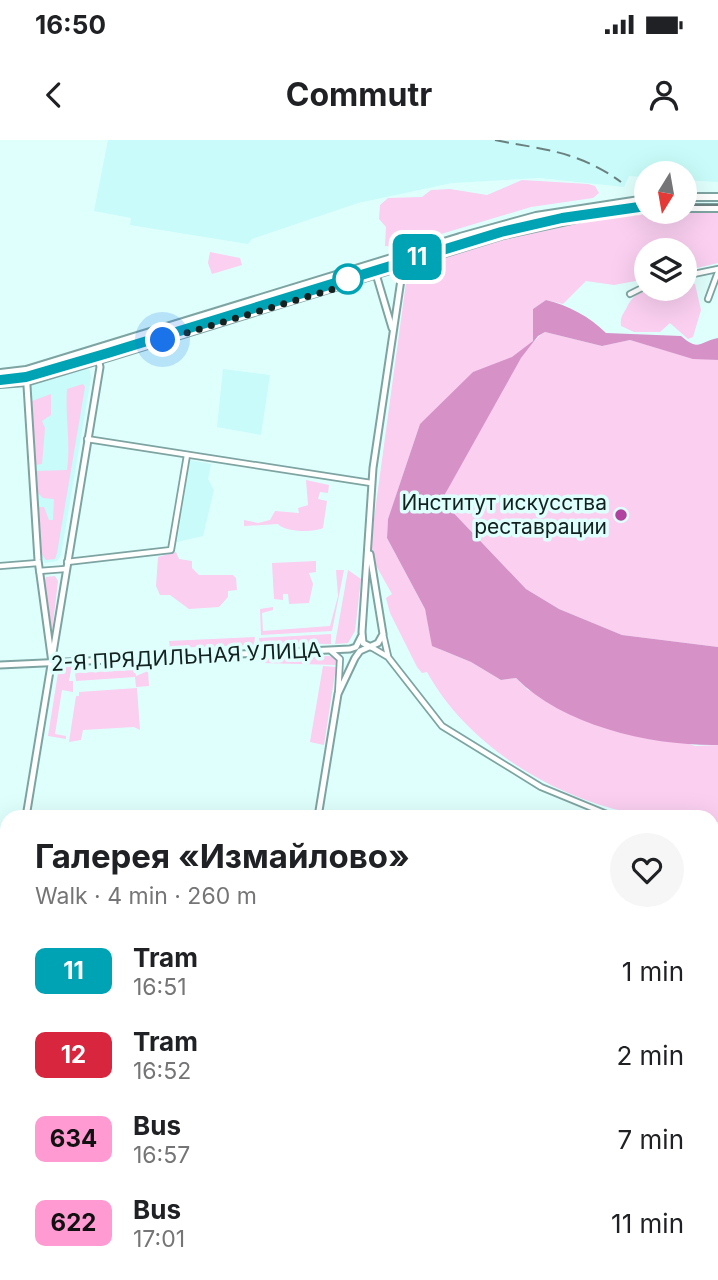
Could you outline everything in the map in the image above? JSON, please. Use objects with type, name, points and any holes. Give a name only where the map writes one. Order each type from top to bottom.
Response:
[{"type":"main road","points":[[697,197],[718,197]]},
{"type":"main road","points":[[0,373],[26,370],[536,216],[634,201]]},
{"type":"main road","points":[[697,208],[718,208]]},
{"type":"main road","points":[[0,383],[26,382],[522,230],[594,215],[634,210]]},
{"type":"main road","points":[[301,285],[302,298]]},
{"type":"street","points":[[373,264],[390,313],[393,335]]},
{"type":"street","points":[[403,266],[371,483],[363,642],[388,657],[442,726],[544,789],[596,810]]},
{"type":"street","points":[[697,274],[718,270],[708,299]]},
{"type":"street","points":[[630,294],[634,292]]},
{"type":"street","points":[[27,810],[65,565],[88,439],[98,360],[96,349]]},
{"type":"street","points":[[26,370],[38,563],[51,663]]},
{"type":"street","points":[[88,439],[371,483]]},
{"type":"street","points":[[39,570],[171,550],[187,455]]},
{"type":"street","points":[[368,523],[388,657]]},
{"type":"street","points":[[0,566],[38,563]]},
{"type":"street","name":"2-Я ПРЯДИЛЬНАЯ УЛИЦА","points":[[0,666],[328,650],[356,647],[362,632]]},
{"type":"street","points":[[338,694],[360,651],[371,647],[383,634]]},
{"type":"street","points":[[319,810],[338,694],[340,659],[328,650]]},
{"type":"shaded area","points":[[108,140],[718,140],[718,182],[697,181],[697,161],[634,161],[634,176],[629,176],[624,187],[540,178],[452,183],[358,203],[252,239],[248,244],[130,225],[131,218],[94,211]]},
{"type":"shaded area","points":[[522,180],[588,184],[595,186],[599,193],[593,198],[531,207],[398,247],[385,246],[386,227],[379,219],[380,205],[388,198],[422,197],[431,190],[450,189],[487,195]]},
{"type":"shaded area","points":[[697,210],[718,211],[718,263],[697,268],[697,238],[634,238],[634,281],[614,285],[586,281],[563,304],[546,300],[533,309],[533,341],[524,351],[420,424],[388,519],[387,538],[425,609],[430,633],[439,649],[471,662],[501,680],[516,678],[528,690],[695,746],[718,745],[718,810],[620,810],[568,793],[512,762],[464,721],[444,698],[427,672],[422,673],[417,667],[390,613],[386,598],[392,594],[374,562],[371,541],[408,268],[505,238],[634,213],[634,224],[697,224]]},
{"type":"shaded area","points":[[210,252],[240,258],[242,265],[212,274],[208,263]]},
{"type":"shaded area","points":[[697,293],[701,310],[693,337],[688,339],[670,323],[660,332],[634,332],[621,326],[623,314],[632,299],[697,301]]},
{"type":"shaded area","points":[[546,300],[578,312],[606,333],[681,336],[696,345],[718,338],[718,360],[693,359],[630,340],[602,346],[545,332],[538,336],[521,358],[445,494],[447,506],[526,589],[559,609],[622,635],[718,647],[718,745],[665,742],[637,737],[583,721],[535,695],[516,678],[501,680],[471,662],[432,646],[425,609],[387,538],[388,519],[420,424],[473,372],[512,357],[533,341],[533,309]]},
{"type":"shaded area","points":[[545,332],[602,346],[630,340],[685,356],[689,343],[697,345],[693,358],[718,360],[718,647],[622,635],[559,609],[526,589],[447,506],[445,494],[491,406],[520,359]]},
{"type":"shaded area","points":[[85,367],[90,370],[91,378],[61,555],[57,561],[45,563],[41,556],[30,387],[36,382]]},
{"type":"shaded area","points":[[223,369],[270,375],[261,435],[217,427]]},
{"type":"shaded area","points":[[83,384],[85,387],[57,553],[55,559],[46,560],[41,553],[39,507],[44,507],[49,520],[53,520],[54,499],[43,498],[37,492],[36,471],[67,470],[67,389]]},
{"type":"shaded area","points":[[51,394],[51,415],[42,421],[45,428],[42,464],[35,465],[32,401]]},
{"type":"shaded area","points":[[190,460],[211,464],[208,479],[214,490],[203,536],[177,542]]},
{"type":"shaded area","points":[[306,480],[329,485],[328,493],[320,492],[318,499],[327,501],[323,528],[299,531],[286,529],[278,524],[244,526],[244,520],[258,523],[270,520],[275,511],[299,513],[298,508],[308,505]]},
{"type":"shaded area","points":[[176,552],[179,559],[192,561],[192,568],[199,575],[233,575],[236,578],[237,590],[228,591],[228,597],[219,607],[189,609],[170,595],[160,595],[156,586],[158,557]]},
{"type":"shaded area","points":[[316,561],[316,572],[309,573],[313,584],[309,603],[289,604],[288,594],[283,594],[283,600],[274,599],[272,563]]},
{"type":"shaded area","points":[[336,570],[344,570],[332,631],[261,635],[260,609],[273,607],[273,610],[262,613],[263,631],[330,626],[338,596]]},
{"type":"shaded area","points":[[348,570],[361,579],[355,631],[348,643],[335,644]]},
{"type":"shaded area","points":[[55,576],[58,581],[51,640],[44,584],[46,577]]},
{"type":"shaded area","points":[[331,634],[331,644],[260,643],[259,638]]},
{"type":"shaded area","points":[[255,637],[254,645],[170,648],[169,641]]},
{"type":"shaded area","points":[[262,658],[336,658],[337,665],[262,663]]},
{"type":"shaded area","points":[[72,665],[69,681],[73,681],[73,692],[62,690],[55,734],[66,736],[66,739],[48,736],[58,673],[63,672],[64,666]]},
{"type":"shaded area","points":[[323,666],[336,667],[324,745],[310,742]]},
{"type":"shaded area","points":[[135,670],[136,676],[148,671],[149,686],[136,687],[135,677],[76,681],[75,673]]},
{"type":"shaded area","points":[[137,688],[140,730],[134,727],[83,730],[81,740],[69,742],[76,696],[79,696],[79,692]]},
{"type":"tram line","points":[[0,377],[26,374],[70,361],[500,228],[561,214],[634,204]]},
{"type":"tram line","points":[[697,205],[718,205]]},
{"type":"tram line","name":"11","points":[[0,380],[26,377],[108,353],[501,232],[593,212],[634,207]]},
{"type":"railway","points":[[495,140],[575,158],[621,182]]},
{"type":"place","name":"Институт искусства реставрации","points":[[621,515]]},
{"type":"route","points":[[163,340],[350,284],[348,279]]}]
